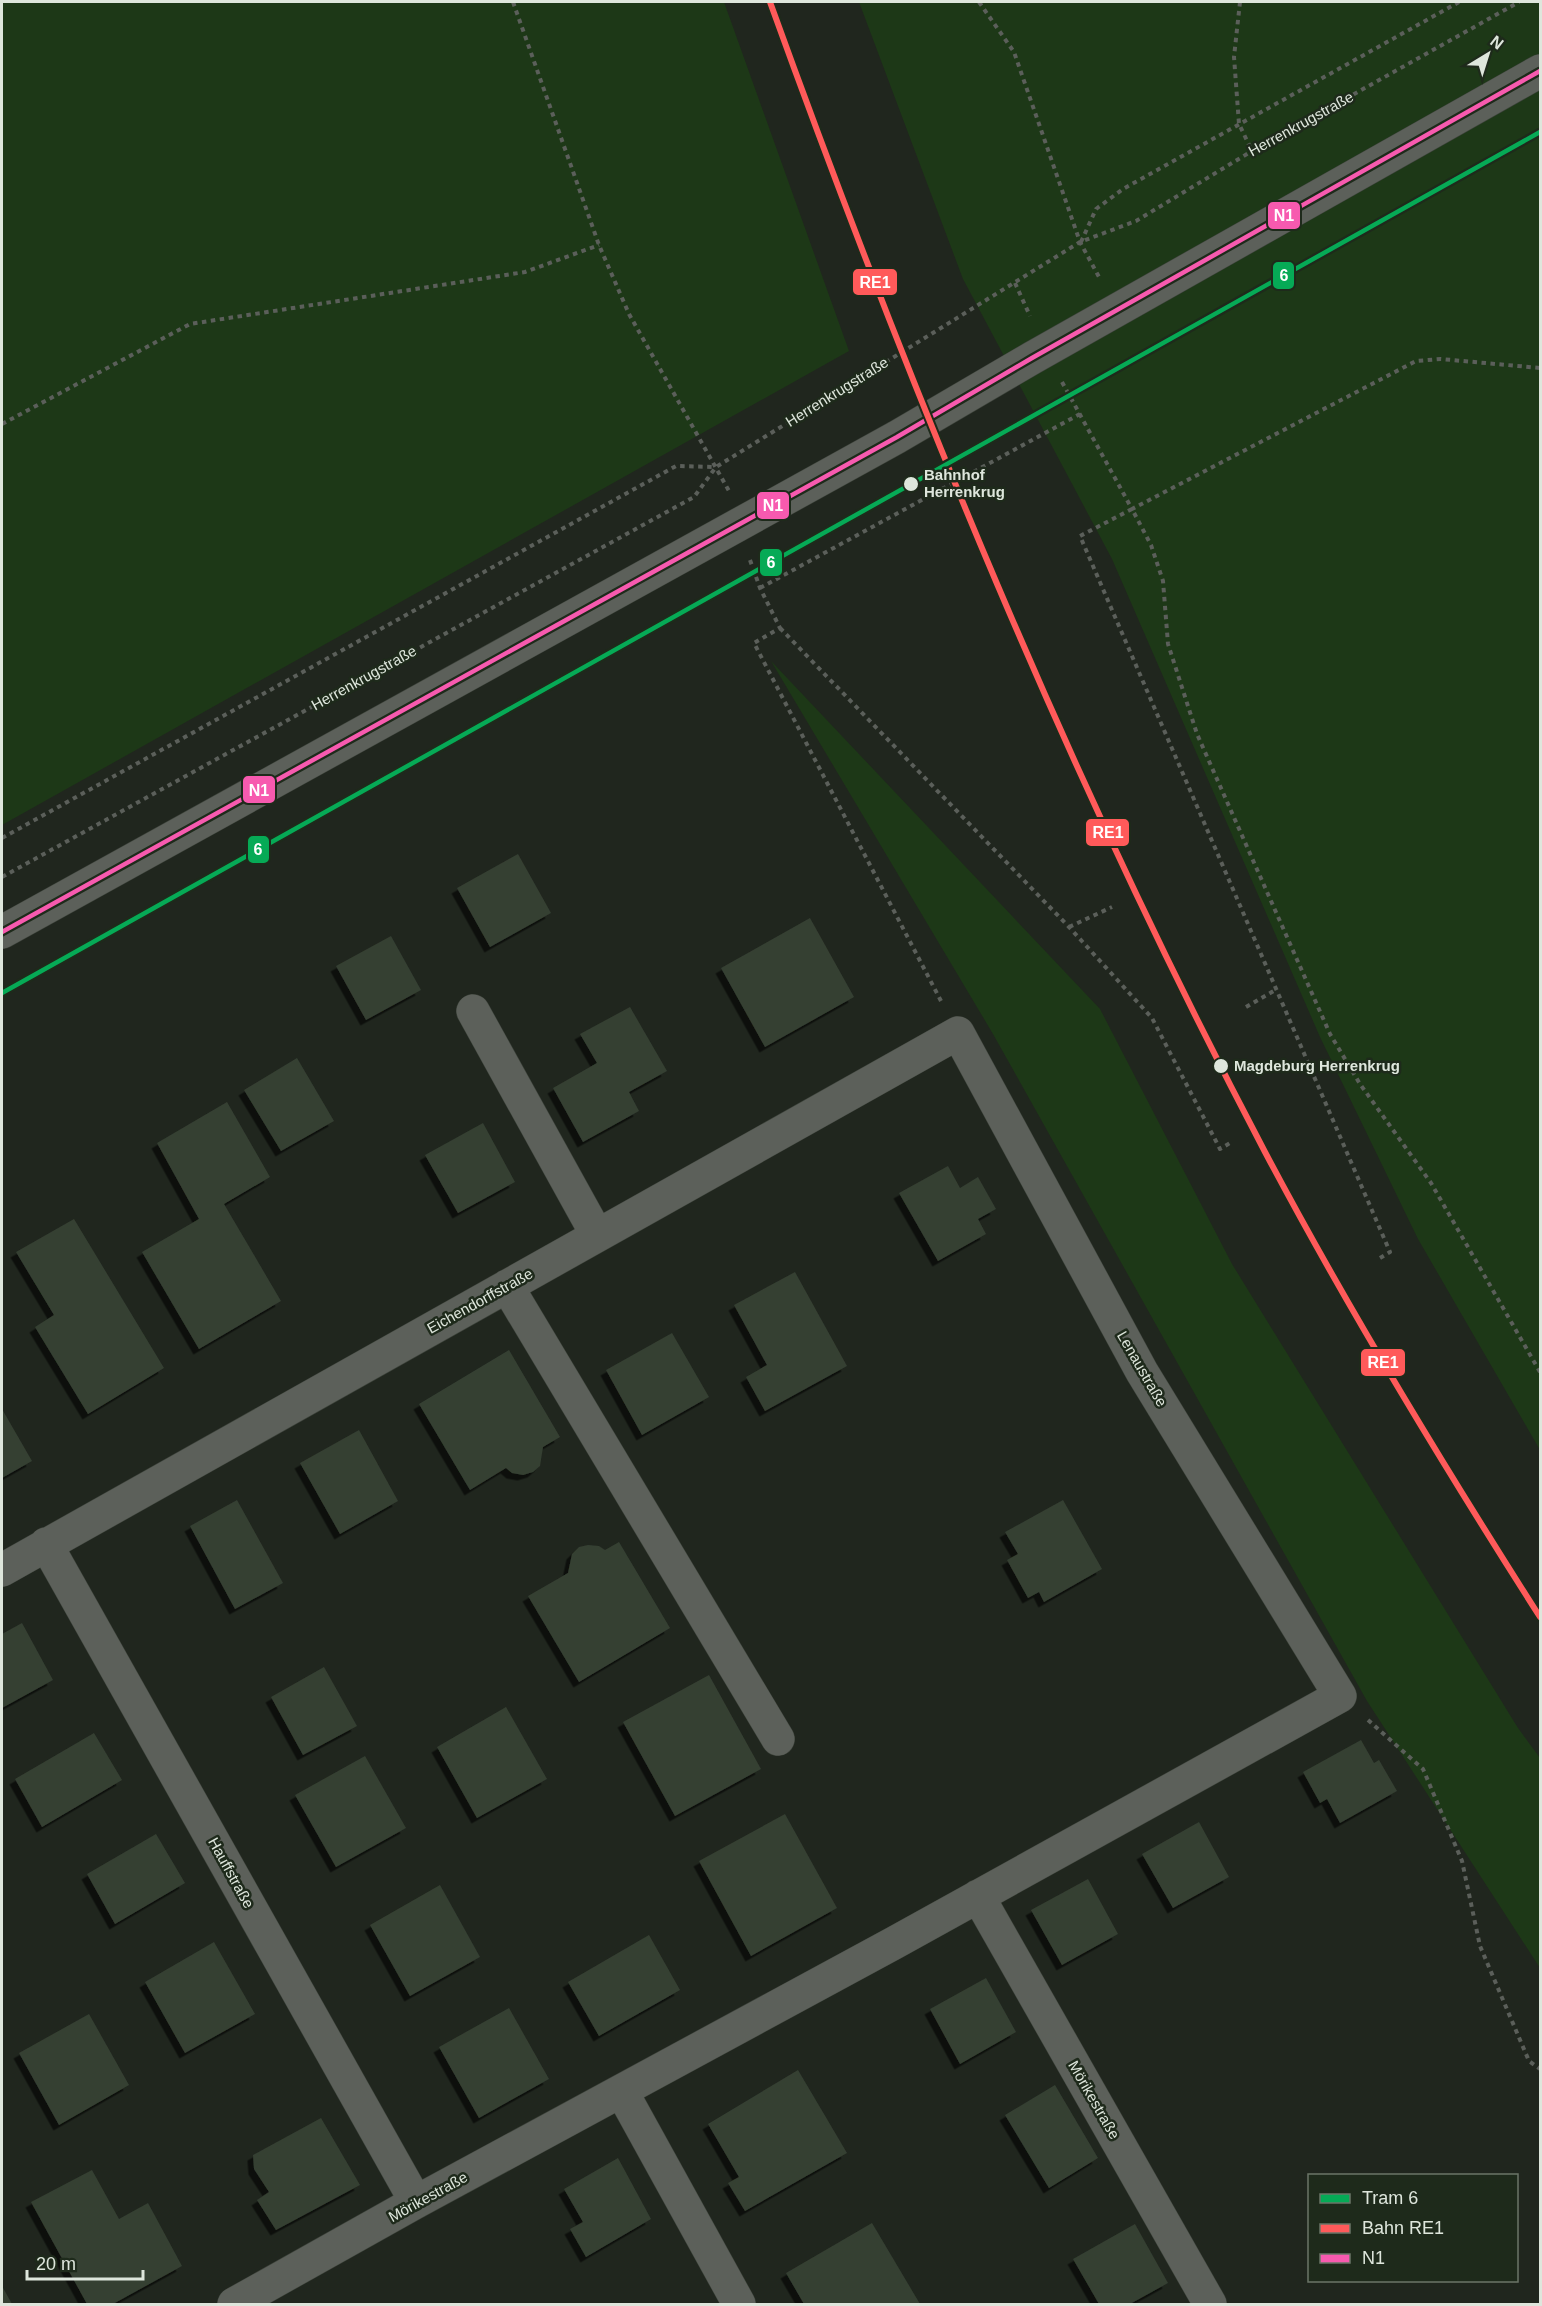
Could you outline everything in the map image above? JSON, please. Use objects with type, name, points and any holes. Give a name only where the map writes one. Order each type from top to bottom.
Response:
[{"type":"street","points":[[2,932],[744,521],[1540,71]]},
{"type":"street","points":[[473,1011],[597,1235]]},
{"type":"street","name":"Eichendorffstraße","points":[[2,1569],[958,1033]]},
{"type":"street","name":"Lenaustraße","points":[[958,1033],[1142,1372],[1340,1696]]},
{"type":"street","points":[[507,1286],[778,1739]]},
{"type":"street","name":"Hauffstraße","points":[[46,1544],[416,2202]]},
{"type":"street","name":"Mörikestraße","points":[[234,2304],[1340,1696]]},
{"type":"street","name":"Mörikestraße","points":[[978,1896],[1210,2304]]},
{"type":"street","points":[[622,2091],[739,2304]]},
{"type":"path","points":[[513,2],[599,245],[629,314],[744,521]]},
{"type":"path","points":[[980,2],[1014,52],[1080,242]]},
{"type":"path","points":[[1240,2],[1234,57],[1239,124],[1252,151]]},
{"type":"path","name":"Herrenkrugstraße","points":[[1080,242],[1096,209],[1123,189],[1459,2]]},
{"type":"path","name":"Herrenkrugstraße","points":[[2,877],[694,497],[716,467],[1080,242],[1136,221],[1252,151],[1520,2]]},
{"type":"path","points":[[2,424],[190,324],[525,272],[599,245]]},
{"type":"path","points":[[1380,1258],[1390,1252],[1080,536],[1416,362],[1441,359],[1540,368]]},
{"type":"path","points":[[1230,1143],[1220,1149],[1152,1018],[1069,927],[780,628],[760,588],[1080,414],[1151,545],[1163,581],[1168,644],[1197,734],[1330,1034],[1360,1084],[1431,1183],[1540,1372]]},
{"type":"path","points":[[2,838],[676,466],[716,467]]},
{"type":"path","points":[[780,628],[754,643],[958,1033]]},
{"type":"path","points":[[1069,927],[1112,907]]},
{"type":"path","points":[[1246,1007],[1277,989]]},
{"type":"path","points":[[1340,1696],[1423,1769],[1462,1861],[1480,1946],[1529,2061],[1540,2069]]},
{"type":"green space","points":[[2,2],[724,2],[849,351],[2,825]]},
{"type":"green space","points":[[859,2],[1540,2],[1540,1450],[1418,1239],[1320,1037],[1112,559],[963,279]]},
{"type":"green space","points":[[771,661],[1100,1009],[1232,1264],[1518,1728],[1540,1758],[1540,1968],[1367,1701],[993,1034]]},
{"type":"building","points":[[518,854],[551,913],[490,947],[457,888]]},
{"type":"building","points":[[810,918],[854,997],[765,1047],[721,968]]},
{"type":"building","points":[[391,936],[421,990],[366,1020],[336,966]]},
{"type":"building","points":[[630,1007],[667,1071],[629,1092],[639,1111],[583,1142],[553,1088],[597,1063],[580,1034]]},
{"type":"building","points":[[297,1058],[334,1121],[281,1151],[244,1090]]},
{"type":"building","points":[[227,1102],[270,1177],[224,1204],[281,1301],[199,1349],[142,1252],[199,1219],[157,1143]]},
{"type":"building","points":[[483,1123],[515,1182],[458,1213],[425,1155]]},
{"type":"building","points":[[948,1166],[960,1188],[978,1177],[996,1209],[978,1219],[986,1234],[938,1261],[899,1193]]},
{"type":"building","points":[[74,1219],[164,1368],[88,1414],[35,1327],[54,1315],[16,1252]]},
{"type":"building","points":[[795,1272],[847,1366],[765,1411],[746,1377],[767,1365],[734,1305]]},
{"type":"building","points":[[672,1333],[709,1397],[642,1435],[606,1370]]},
{"type":"building","points":[[509,1350],[560,1437],[543,1447],[540,1466],[533,1472],[523,1475],[512,1473],[506,1468],[470,1490],[419,1404]]},
{"type":"building","points":[[2,1409],[32,1461],[2,1478]]},
{"type":"building","points":[[359,1430],[398,1501],[340,1534],[300,1463]]},
{"type":"building","points":[[237,1500],[283,1583],[235,1609],[190,1526]]},
{"type":"building","points":[[1063,1500],[1102,1569],[1044,1602],[1039,1592],[1028,1598],[1007,1560],[1018,1554],[1005,1532]]},
{"type":"building","points":[[619,1542],[670,1628],[579,1682],[528,1596],[568,1573],[572,1554],[579,1547],[599,1546],[605,1550]]},
{"type":"building","points":[[22,1623],[53,1680],[2,1708],[2,1634]]},
{"type":"building","points":[[324,1667],[357,1726],[303,1755],[271,1697]]},
{"type":"building","points":[[709,1675],[761,1769],[675,1816],[623,1722]]},
{"type":"building","points":[[506,1707],[547,1779],[477,1818],[437,1747]]},
{"type":"building","points":[[94,1733],[122,1780],[42,1827],[15,1779]]},
{"type":"building","points":[[1361,1740],[1374,1763],[1379,1760],[1397,1791],[1340,1823],[1327,1799],[1320,1803],[1303,1772]]},
{"type":"building","points":[[365,1756],[406,1828],[336,1867],[295,1795]]},
{"type":"building","points":[[785,1814],[837,1908],[751,1956],[699,1861]]},
{"type":"building","points":[[1199,1822],[1229,1877],[1173,1908],[1142,1854]]},
{"type":"building","points":[[156,1834],[185,1883],[115,1924],[87,1874]]},
{"type":"building","points":[[1088,1879],[1118,1934],[1062,1965],[1031,1910]]},
{"type":"building","points":[[440,1885],[480,1957],[410,1996],[370,1925]]},
{"type":"building","points":[[649,1935],[680,1990],[599,2036],[568,1982]]},
{"type":"building","points":[[214,1942],[255,2014],[185,2053],[145,1982]]},
{"type":"building","points":[[986,1978],[1016,2032],[960,2064],[930,2009]]},
{"type":"building","points":[[509,2008],[549,2079],[479,2118],[439,2047]]},
{"type":"building","points":[[89,2014],[129,2085],[59,2125],[19,2053]]},
{"type":"building","points":[[798,2070],[847,2153],[745,2211],[728,2183],[739,2177],[708,2124]]},
{"type":"building","points":[[1055,2085],[1098,2158],[1049,2188],[1005,2115]]},
{"type":"building","points":[[321,2118],[360,2185],[276,2230],[257,2200],[269,2192],[254,2169],[253,2155]]},
{"type":"building","points":[[618,2158],[651,2219],[586,2257],[570,2229],[583,2222],[564,2189]]},
{"type":"building","points":[[92,2170],[119,2219],[148,2203],[182,2266],[113,2304],[87,2304],[31,2202]]},
{"type":"building","points":[[872,2223],[920,2304],[804,2304],[786,2273]]},
{"type":"building","points":[[1135,2224],[1168,2283],[1130,2304],[1099,2304],[1073,2259]]},
{"type":"building","points":[[2,2286],[12,2304],[2,2304]]},
{"type":"tram line","name":"6","points":[[2,993],[1540,132]]},
{"type":"rail line","name":"RE1","points":[[770,2],[824,149],[938,441],[1060,729],[1125,871],[1194,1012],[1297,1211],[1398,1387],[1540,1617]]},
{"type":"transit line","name":"N1","points":[[2,932],[897,437],[1032,358],[1540,71]]},
{"type":"place","name":"Bahnhof Herrenkrug","points":[[911,484]]},
{"type":"place","name":"Magdeburg Herrenkrug","points":[[1221,1066]]}]
